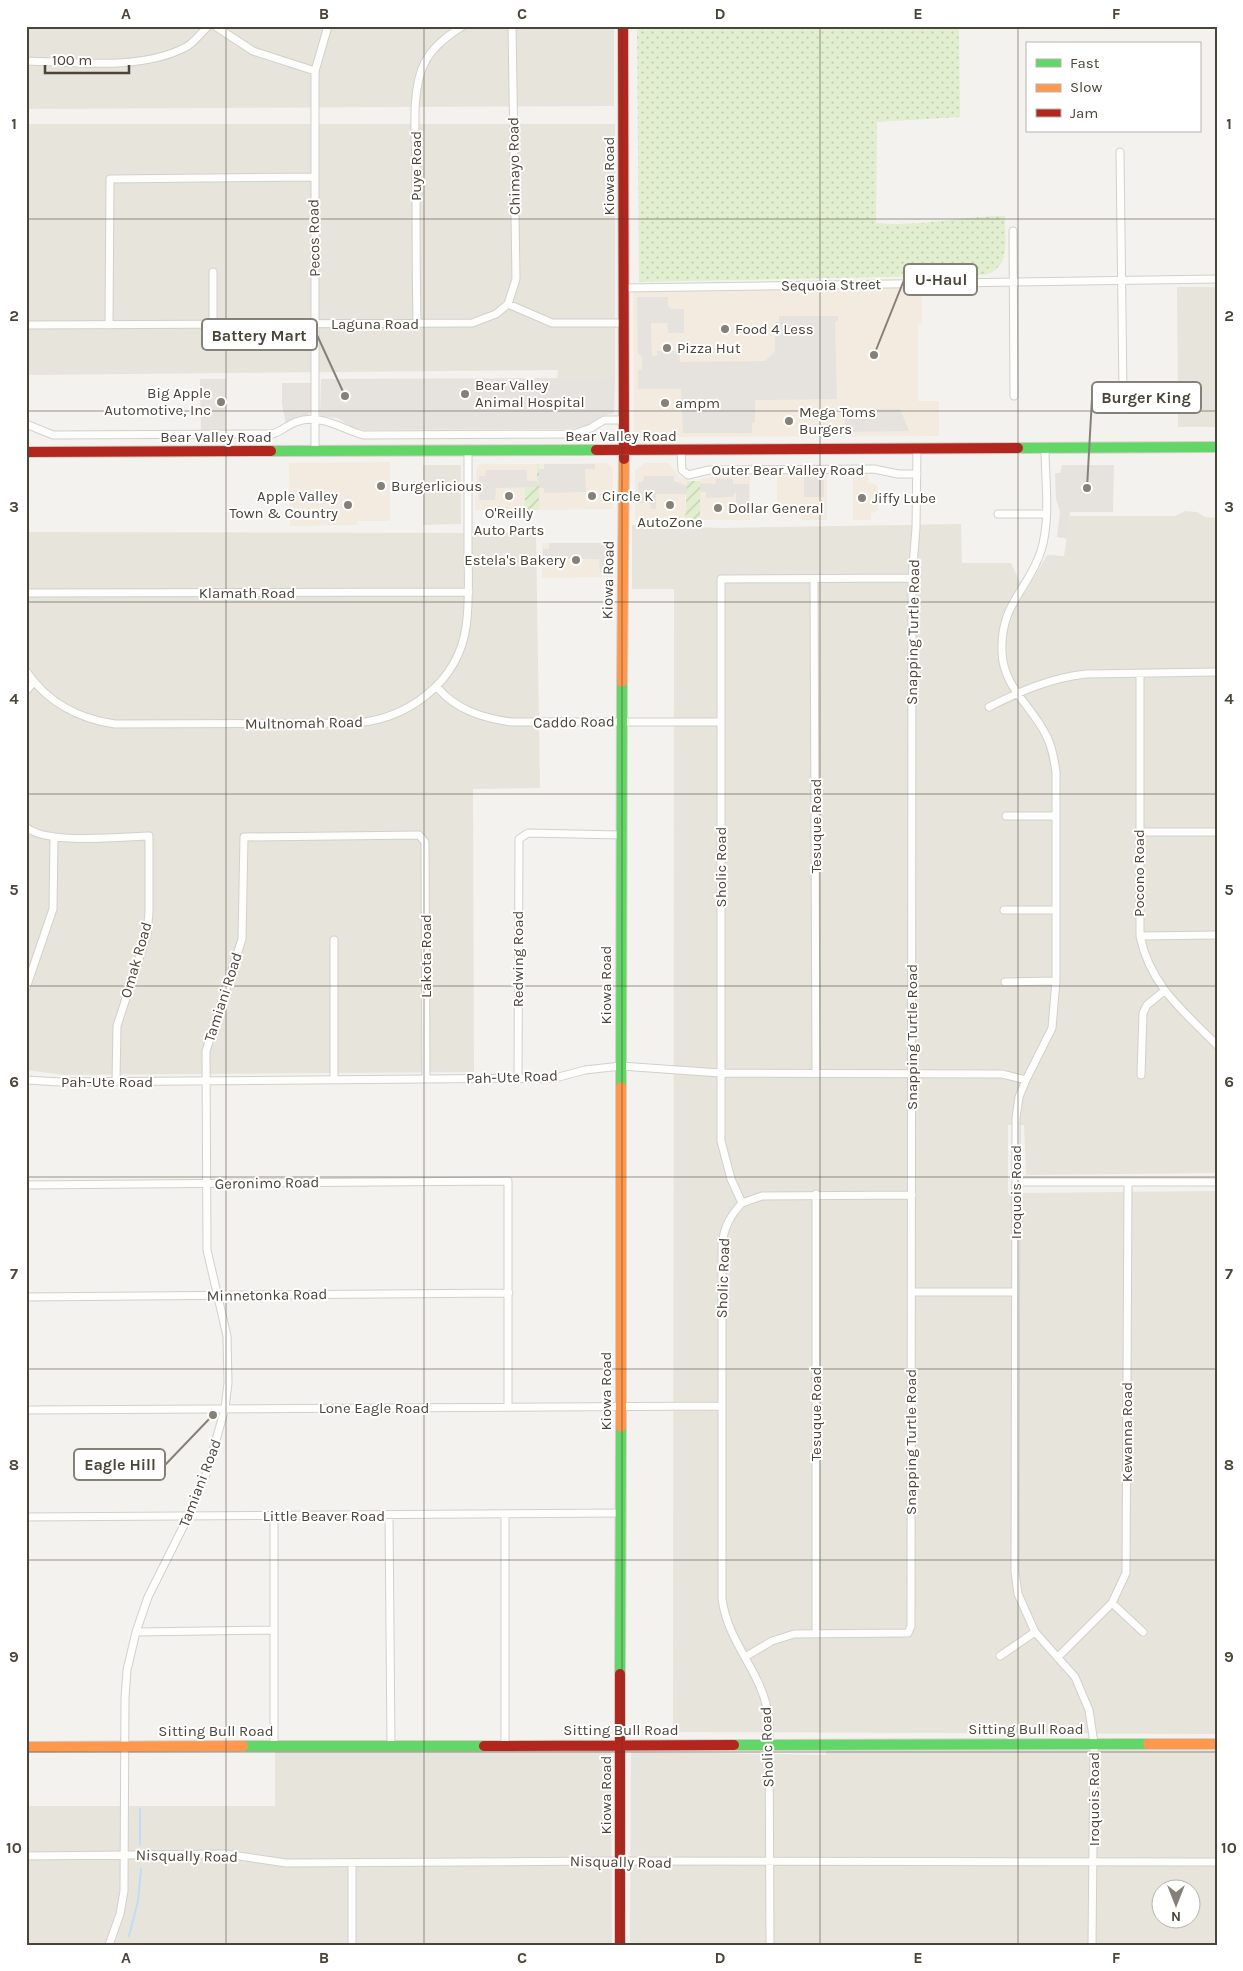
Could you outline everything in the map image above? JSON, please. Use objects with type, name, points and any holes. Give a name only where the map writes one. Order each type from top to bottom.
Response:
[{"type":"street","points":[[26,61],[128,62],[157,59],[188,46],[208,26]]},
{"type":"street","points":[[215,26],[253,51],[315,71]]},
{"type":"street","name":"Pecos Road","points":[[315,452],[313,177],[315,71],[328,26]]},
{"type":"street","name":"Puye Road","points":[[417,323],[416,128],[418,80],[425,62],[434,49],[451,33],[463,26]]},
{"type":"street","name":"Chimayo Road","points":[[508,304],[516,279],[512,26]]},
{"type":"street","name":"Kiowa Road","points":[[620,1945],[622,1744],[620,1406],[622,721],[625,323],[623,26]]},
{"type":"street","points":[[1120,152],[1123,393]]},
{"type":"street","points":[[109,325],[110,179],[313,177]]},
{"type":"street","points":[[1013,231],[1014,396]]},
{"type":"street","points":[[212,272],[213,324]]},
{"type":"street","name":"Sequoia Street","points":[[625,288],[1217,279]]},
{"type":"street","points":[[508,304],[552,323],[625,323]]},
{"type":"street","name":"Laguna Road","points":[[26,325],[472,323],[496,314],[508,304]]},
{"type":"street","points":[[26,424],[53,435],[272,434],[285,430],[296,422],[314,421],[336,423],[355,433],[375,435],[574,434],[591,428],[604,420],[624,420]]},
{"type":"street","name":"Bear Valley Road","points":[[26,452],[468,452],[1217,447]]},
{"type":"street","name":"Iroquois Road","points":[[1045,448],[1045,514],[1041,551],[1030,577],[1013,600],[1002,634],[1002,654],[1006,671],[1016,694],[1046,734],[1053,752],[1056,772],[1056,981],[1052,1028],[1019,1097],[1016,1118],[1016,1572],[1018,1594],[1034,1632],[1075,1678],[1084,1693],[1092,1727],[1094,1743],[1092,1945]]},
{"type":"street","name":"Snapping Turtle Road","points":[[816,1633],[908,1634],[911,1626],[912,578],[916,528],[917,449]]},
{"type":"street","name":"Outer Bear Valley Road","points":[[681,451],[682,470],[688,475],[699,471],[716,470],[874,469],[898,474],[917,474]]},
{"type":"street","name":"Multnomah Road","points":[[26,670],[34,682],[68,710],[84,717],[115,724],[337,724],[376,721],[408,708],[438,687],[455,660],[466,629],[469,592],[468,452]]},
{"type":"street","points":[[998,514],[1045,514]]},
{"type":"street","points":[[814,579],[912,578]]},
{"type":"street","name":"Sholic Road","points":[[770,1945],[767,1702],[759,1680],[735,1643],[725,1619],[722,1599],[722,1245],[724,1231],[731,1215],[742,1203],[730,1179],[720,1141],[722,579],[814,579]]},
{"type":"street","name":"Tesuque Road","points":[[814,579],[816,1073]]},
{"type":"street","name":"Klamath Road","points":[[26,594],[469,592]]},
{"type":"street","points":[[989,707],[1045,681],[1068,676],[1217,672]]},
{"type":"street","name":"Pocono Road","points":[[1140,674],[1140,936],[1144,956],[1164,991],[1217,1045]]},
{"type":"street","points":[[26,691],[34,682]]},
{"type":"street","name":"Caddo Road","points":[[438,687],[445,696],[468,711],[492,719],[511,722],[720,722]]},
{"type":"street","points":[[1006,816],[1056,816]]},
{"type":"street","points":[[26,827],[32,833],[54,838],[53,909],[30,966],[26,988]]},
{"type":"street","points":[[1139,832],[1217,832]]},
{"type":"street","name":"Redwing Road","points":[[518,1078],[519,840],[528,833],[622,834]]},
{"type":"street","name":"Tamiani Road","points":[[112,1944],[124,1891],[124,1747],[127,1670],[136,1632],[148,1596],[188,1517],[215,1451],[225,1408],[228,1384],[227,1336],[207,1250],[206,1051],[242,939],[244,837],[420,835]]},
{"type":"street","name":"Lakota Road","points":[[420,835],[425,842],[426,1079]]},
{"type":"street","name":"Omak Road","points":[[54,838],[150,836],[150,912],[147,934],[117,1026],[116,1082]]},
{"type":"street","points":[[1004,910],[1056,910]]},
{"type":"street","points":[[1140,936],[1217,935]]},
{"type":"street","points":[[334,940],[334,1079]]},
{"type":"street","points":[[1005,982],[1056,981]]},
{"type":"street","points":[[1141,1075],[1142,1013],[1147,1004],[1164,991]]},
{"type":"street","name":"Pah-Ute Road","points":[[26,1080],[116,1082],[555,1078],[585,1070],[621,1066],[720,1073],[1002,1074],[1026,1080]]},
{"type":"street","name":"Geronimo Road","points":[[26,1185],[508,1181],[508,1293]]},
{"type":"street","points":[[1016,1182],[1217,1182]]},
{"type":"street","name":"Kewanna Road","points":[[1058,1657],[1112,1603],[1126,1573],[1128,1182]]},
{"type":"street","points":[[742,1203],[762,1196],[816,1194],[912,1195]]},
{"type":"street","name":"Tesuque Road","points":[[816,1194],[816,1633]]},
{"type":"street","points":[[912,1292],[1015,1292]]},
{"type":"street","points":[[508,1293],[508,1407]]},
{"type":"street","name":"Minnetonka Road","points":[[26,1297],[508,1293]]},
{"type":"street","name":"Lone Eagle Road","points":[[26,1410],[721,1406]]},
{"type":"street","points":[[505,1514],[505,1745]]},
{"type":"street","name":"Little Beaver Road","points":[[26,1517],[622,1514]]},
{"type":"street","points":[[389,1515],[391,1746]]},
{"type":"street","points":[[274,1516],[274,1746]]},
{"type":"street","points":[[1112,1603],[1143,1632]]},
{"type":"street","points":[[136,1632],[274,1630]]},
{"type":"street","points":[[1000,1656],[1034,1632]]},
{"type":"street","points":[[745,1657],[772,1641],[794,1634],[816,1633]]},
{"type":"street","name":"Sitting Bull Road","points":[[26,1747],[1217,1744]]},
{"type":"street","name":"Nisqually Road","points":[[26,1856],[226,1854],[276,1862],[352,1863],[1217,1862]]},
{"type":"street","points":[[352,1863],[352,1945]]},
{"type":"shaded area","points":[[26,26],[614,26],[614,106],[26,109]]},
{"type":"shaded area","points":[[26,124],[615,124],[615,378],[557,378],[558,370],[26,375]]},
{"type":"shaded area","points":[[1177,287],[1217,287],[1217,427],[1178,427]]},
{"type":"shaded area","points":[[922,288],[922,324],[918,324],[918,401],[939,401],[939,436],[640,437],[634,433],[633,292]]},
{"type":"shaded area","points":[[637,297],[668,297],[668,306],[671,309],[684,309],[684,333],[668,333],[667,323],[651,323],[652,356],[657,356],[657,351],[679,351],[680,362],[765,361],[775,351],[775,322],[779,322],[779,316],[838,316],[838,321],[835,322],[837,399],[755,400],[755,422],[752,423],[752,433],[683,433],[681,389],[638,389],[638,370],[642,370],[642,356],[638,354]]},
{"type":"shaded area","points":[[615,378],[614,413],[602,416],[587,425],[572,429],[366,430],[354,428],[337,418],[320,416],[321,379]]},
{"type":"shaded area","points":[[200,379],[226,379],[226,430],[201,430]]},
{"type":"shaded area","points":[[282,383],[311,383],[311,411],[308,415],[296,417],[286,424],[282,404]]},
{"type":"shaded area","points":[[587,398],[607,398],[606,412],[591,420],[583,420],[583,404],[587,404]]},
{"type":"shaded area","points":[[845,409],[900,409],[909,431],[845,432]]},
{"type":"shaded area","points":[[390,462],[390,521],[358,521],[357,525],[290,526],[289,463]]},
{"type":"shaded area","points":[[607,463],[613,468],[613,509],[539,510],[539,464]]},
{"type":"shaded area","points":[[645,463],[669,463],[679,477],[688,480],[685,497],[685,520],[635,520],[635,470]]},
{"type":"shaded area","points":[[537,464],[537,488],[525,488],[525,510],[475,510],[476,472],[478,465]]},
{"type":"shaded area","points":[[544,464],[595,464],[595,469],[585,469],[586,492],[544,493],[544,488],[539,488],[539,469],[544,469]]},
{"type":"shaded area","points":[[423,465],[461,465],[461,524],[423,525]]},
{"type":"shaded area","points":[[1062,465],[1114,465],[1113,512],[1070,512],[1068,539],[1057,537],[1060,512],[1056,499],[1055,473],[1060,473]]},
{"type":"shaded area","points":[[486,470],[527,470],[527,481],[537,481],[537,487],[496,488],[495,500],[479,499],[479,476],[485,476]]},
{"type":"shaded area","points":[[868,473],[868,483],[875,484],[878,487],[878,510],[871,514],[871,520],[853,520],[853,474]]},
{"type":"shaded area","points":[[777,474],[827,474],[827,520],[802,520],[801,516],[777,516]]},
{"type":"shaded area","points":[[644,476],[674,476],[674,481],[687,486],[687,494],[656,494],[656,509],[651,509],[650,503],[638,503],[638,482],[643,482]]},
{"type":"shaded area","points":[[717,476],[750,477],[750,520],[700,520],[700,479]]},
{"type":"shaded area","points":[[804,476],[824,476],[824,497],[804,497]]},
{"type":"shaded area","points":[[716,479],[733,479],[733,484],[749,484],[749,512],[736,512],[736,493],[734,493],[734,497],[706,498],[706,492],[700,492],[700,483],[715,484]]},
{"type":"shaded area","points":[[1185,511],[1197,512],[1205,517],[1217,518],[1217,1173],[1026,1175],[1024,1125],[1008,1125],[1008,1193],[1217,1191],[1217,1734],[673,1732],[674,589],[632,589],[632,525],[723,528],[961,524],[962,563],[1011,563],[1025,593],[1047,555],[1064,556],[1070,516],[1175,516]]},
{"type":"shaded area","points":[[26,532],[536,533],[540,788],[473,789],[474,1072],[65,1075],[26,1070]]},
{"type":"shaded area","points":[[542,543],[614,543],[614,577],[542,578]]},
{"type":"shaded area","points":[[549,543],[614,543],[614,573],[600,573],[599,559],[542,559],[543,549],[549,549]]},
{"type":"shaded area","points":[[1217,1749],[1217,1945],[630,1945],[631,1752],[826,1755],[826,1751]]},
{"type":"shaded area","points":[[275,1752],[611,1752],[612,1945],[26,1945],[26,1806],[275,1806]]},
{"type":"green space","points":[[637,26],[959,26],[960,117],[877,122],[876,223],[908,224],[1005,216],[1005,253],[998,268],[991,273],[981,275],[639,282]]},
{"type":"green space","points":[[537,464],[539,464],[539,510],[525,510],[525,488],[537,487]]},
{"type":"green space","points":[[687,481],[700,481],[700,520],[685,520]]},
{"type":"waterway","points":[[140,1809],[140,1844]]},
{"type":"waterway","points":[[129,1936],[138,1901],[141,1869]]},
{"type":"traffic: fast","points":[[1018,448],[1217,447]]},
{"type":"traffic: fast","points":[[271,451],[596,450]]},
{"type":"traffic: fast","points":[[621,1087],[622,682]]},
{"type":"traffic: fast","points":[[620,1674],[621,1427]]},
{"type":"traffic: fast","points":[[734,1745],[1148,1744]]},
{"type":"traffic: fast","points":[[243,1746],[484,1746]]},
{"type":"traffic: slow","points":[[622,682],[624,459]]},
{"type":"traffic: slow","points":[[621,1087],[621,1427]]},
{"type":"traffic: slow","points":[[1148,1744],[1217,1744]]},
{"type":"traffic: slow","points":[[26,1747],[243,1746]]},
{"type":"traffic: jam","points":[[623,26],[624,459]]},
{"type":"traffic: jam","points":[[596,450],[1018,448]]},
{"type":"traffic: jam","points":[[26,452],[271,451]]},
{"type":"traffic: jam","points":[[620,1674],[620,1945]]},
{"type":"traffic: jam","points":[[484,1746],[734,1745]]},
{"type":"place","name":"Food 4 Less","points":[[725,329]]},
{"type":"place","name":"Pizza Hut","points":[[667,348]]},
{"type":"place","name":"U-Haul","points":[[874,355]]},
{"type":"place","name":"Bear Valley Animal Hospital","points":[[465,394]]},
{"type":"place","name":"Battery Mart","points":[[345,396]]},
{"type":"place","name":"Big Apple Automotive, Inc","points":[[221,402]]},
{"type":"place","name":"ampm","points":[[665,403]]},
{"type":"place","name":"Mega Toms Burgers","points":[[789,421]]},
{"type":"place","name":"Burgerlicious","points":[[381,486]]},
{"type":"place","name":"Burger King","points":[[1087,488]]},
{"type":"place","name":"O'Reilly Auto Parts","points":[[509,496]]},
{"type":"place","name":"Circle K","points":[[592,496]]},
{"type":"place","name":"Jiffy Lube","points":[[862,498]]},
{"type":"place","name":"Apple Valley Town & Country","points":[[348,505]]},
{"type":"place","name":"AutoZone","points":[[670,505]]},
{"type":"place","name":"Dollar General","points":[[718,508]]},
{"type":"place","name":"Estela's Bakery","points":[[576,560]]},
{"type":"place","name":"Eagle Hill","points":[[213,1415]]}]
